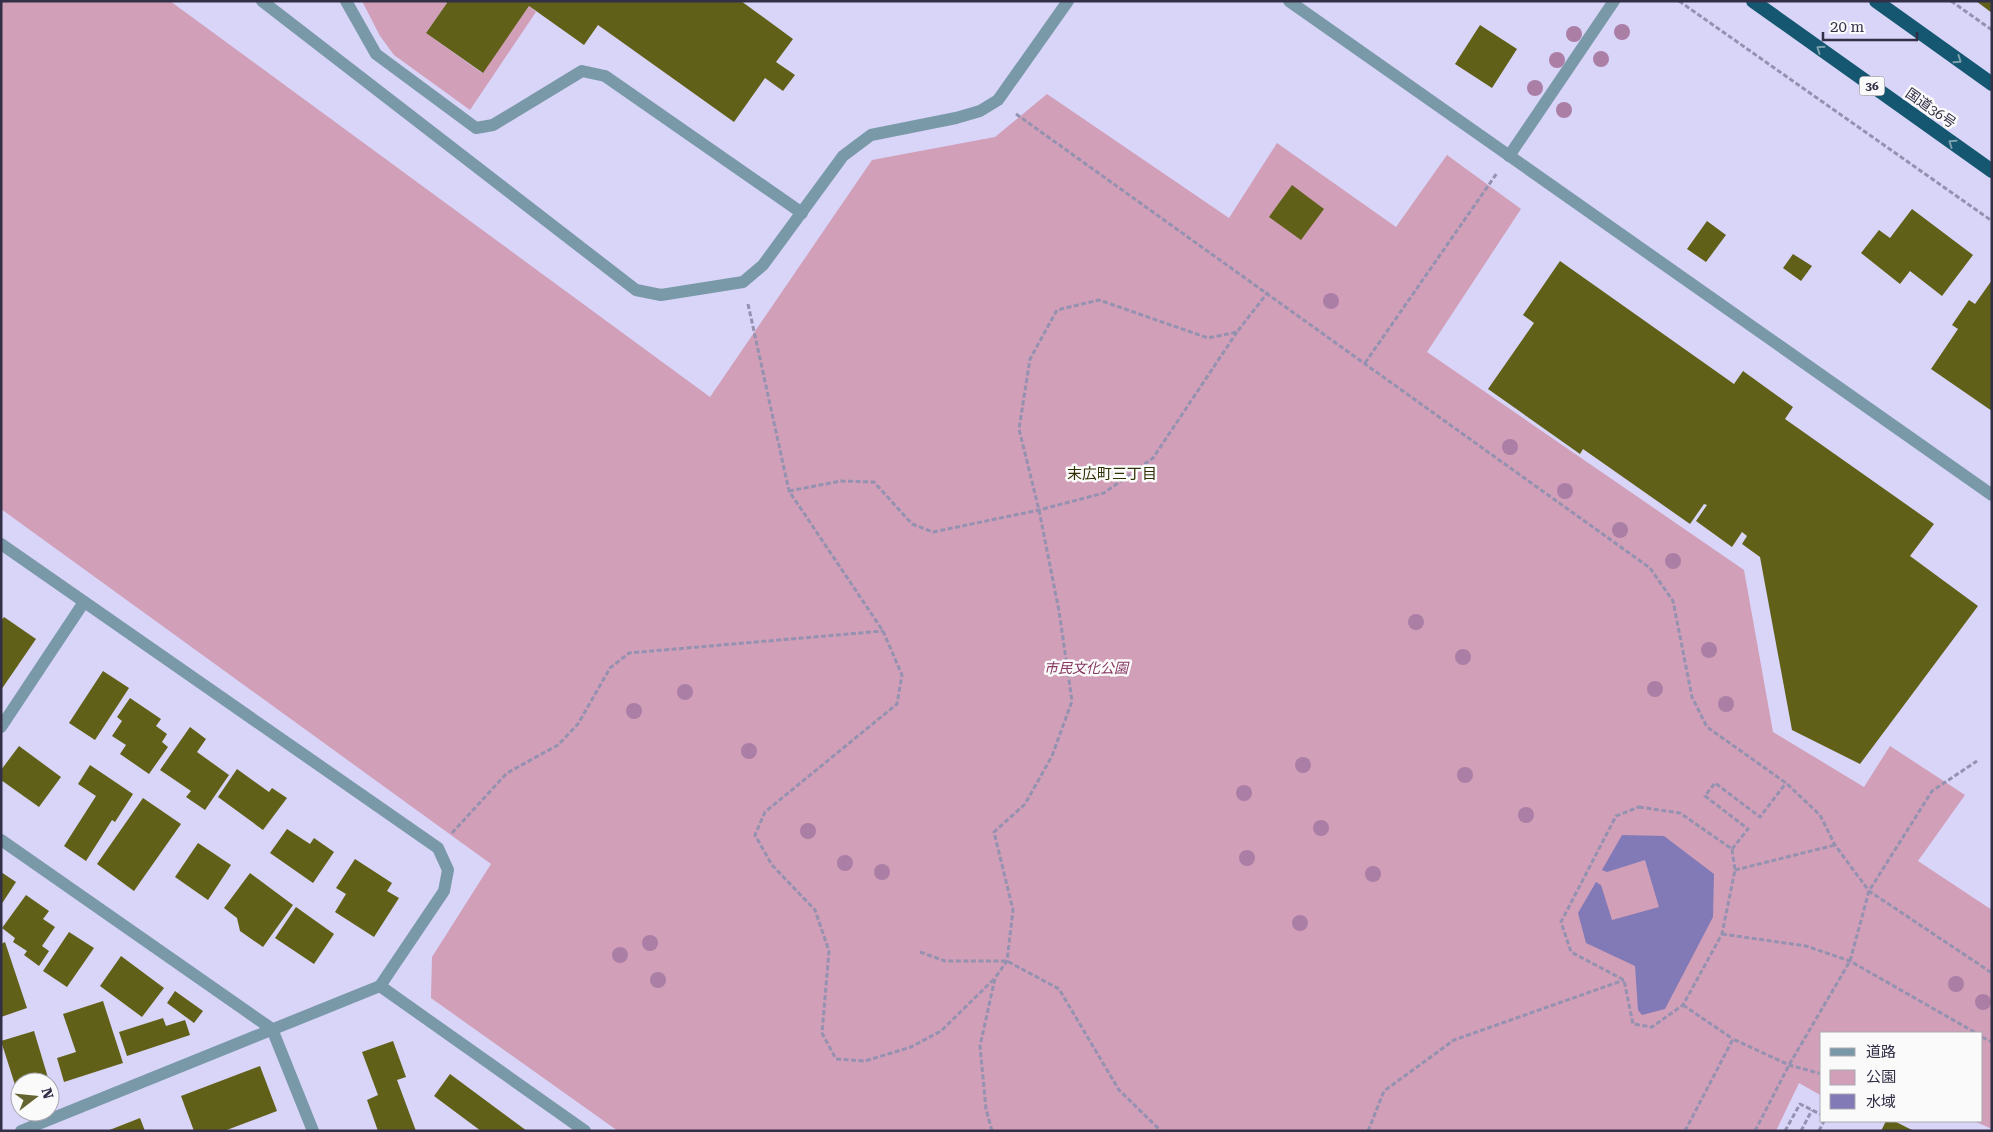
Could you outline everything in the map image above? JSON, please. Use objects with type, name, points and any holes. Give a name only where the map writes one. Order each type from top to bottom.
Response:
[{"type":"highway","name":"国道36号","points":[[1753,1],[1992,171]]},
{"type":"highway","points":[[1876,1],[1992,84]]},
{"type":"street","points":[[262,1],[636,290],[661,295],[743,282],[763,265],[843,156],[871,135],[956,118],[980,111],[998,100],[1068,1]]},
{"type":"street","points":[[346,1],[376,54],[476,128],[493,125],[582,71],[605,76],[802,213]]},
{"type":"street","points":[[1289,1],[1992,496]]},
{"type":"street","points":[[1509,156],[1614,1]]},
{"type":"street","points":[[1,544],[438,848],[448,870],[444,891],[380,986],[21,1131]]},
{"type":"street","points":[[1,727],[84,602]]},
{"type":"street","points":[[1,840],[272,1029],[313,1131]]},
{"type":"street","points":[[380,986],[585,1131]]},
{"type":"path","points":[[1679,1],[1992,221]]},
{"type":"path","points":[[1951,1],[1992,30]]},
{"type":"path","points":[[998,100],[1650,568],[1673,601],[1692,697],[1707,727],[1786,783],[1820,815],[1835,845],[1869,891],[1992,973]]},
{"type":"path","points":[[1365,363],[1509,156]]},
{"type":"path","points":[[743,282],[789,491],[882,631],[902,675],[897,704],[765,812],[755,834],[772,865],[815,910],[829,951],[822,1033],[836,1060],[865,1061],[910,1047],[941,1031],[995,978],[1007,960],[1014,910],[994,832],[1025,804],[1052,756],[1072,701],[1059,611],[1039,510],[1019,429],[1030,358],[1057,310],[1099,300],[1208,338],[1237,332]]},
{"type":"path","points":[[789,491],[841,481],[874,482],[912,524],[933,532],[1039,510],[1104,493],[1153,458],[1237,332],[1268,292]]},
{"type":"path","points":[[438,848],[507,773],[558,745],[578,724],[610,668],[629,653],[882,631]]},
{"type":"path","points":[[1755,1131],[1789,1065],[1850,961],[1869,891],[1932,791],[1977,761]]},
{"type":"path","points":[[1624,980],[1633,1024],[1652,1027],[1683,1005],[1722,934],[1735,870],[1732,849],[1748,829],[1705,796],[1715,783],[1760,817],[1786,783]]},
{"type":"path","points":[[1624,980],[1571,952],[1561,922],[1616,816],[1639,807],[1680,813],[1732,849]]},
{"type":"path","points":[[1735,870],[1835,845]]},
{"type":"path","points":[[1722,934],[1806,946],[1850,961],[1974,1032]]},
{"type":"path","points":[[920,952],[946,962],[1007,960],[1059,989],[1119,1090],[1161,1131]]},
{"type":"path","points":[[992,1131],[986,1109],[980,1046],[995,978]]},
{"type":"path","points":[[1368,1131],[1384,1090],[1454,1040],[1624,980]]},
{"type":"path","points":[[1683,1005],[1733,1039],[1789,1065],[1820,1073]]},
{"type":"path","points":[[1685,1131],[1733,1039]]},
{"type":"path","points":[[1785,1131],[1800,1104],[1820,1115]]},
{"type":"path","points":[[1800,1131],[1812,1110]]},
{"type":"green space","name":"市民文化公園","points":[[2,1],[170,1],[710,397],[872,160],[995,137],[1047,94],[1229,218],[1277,143],[1396,227],[1447,155],[1521,209],[1427,352],[1744,570],[1773,732],[1864,787],[1890,746],[1965,795],[1918,861],[1992,910],[1992,1129],[1976,1122],[1983,1122],[1983,1032],[1820,1032],[1820,1095],[1799,1083],[1776,1131],[618,1131],[431,998],[432,957],[491,864],[1,509]]},
{"type":"green space","points":[[362,1],[445,1],[447,3],[426,33],[482,73],[529,6],[536,12],[470,110],[394,55],[380,36]]},
{"type":"water","points":[[1622,835],[1664,836],[1714,874],[1713,917],[1665,1009],[1642,1015],[1638,1010],[1635,966],[1586,943],[1578,913],[1596,882],[1601,885],[1612,920],[1659,907],[1645,860],[1607,872],[1602,870]]},
{"type":"building","points":[[445,1],[741,1],[793,39],[776,62],[795,75],[783,91],[765,78],[734,122],[598,25],[584,45],[529,6],[483,73],[426,33],[447,3]]},
{"type":"building","points":[[1976,1],[1992,1],[1992,13]]},
{"type":"building","points":[[1480,25],[1517,49],[1492,88],[1455,64]]},
{"type":"building","points":[[1292,185],[1324,209],[1301,240],[1269,217]]},
{"type":"building","points":[[1912,209],[1973,255],[1942,296],[1910,271],[1900,284],[1861,253],[1879,230],[1890,238]]},
{"type":"building","points":[[1707,221],[1726,235],[1706,262],[1687,249]]},
{"type":"building","points":[[1793,254],[1812,266],[1801,281],[1783,268]]},
{"type":"building","points":[[1560,261],[1734,384],[1743,371],[1793,407],[1785,419],[1934,524],[1910,556],[1978,606],[1860,764],[1792,730],[1760,557],[1742,544],[1747,536],[1742,532],[1732,547],[1696,521],[1707,505],[1704,504],[1690,524],[1583,449],[1580,454],[1488,389],[1534,323],[1523,315]]},
{"type":"building","points":[[1992,280],[1992,411],[1931,369],[1958,329],[1952,325],[1969,300],[1975,304]]},
{"type":"building","points":[[4,617],[36,639],[1,690],[1,621]]},
{"type":"building","points":[[103,671],[129,688],[95,740],[69,723]]},
{"type":"building","points":[[130,698],[161,719],[156,726],[167,734],[162,742],[168,747],[149,774],[120,754],[126,745],[112,736],[122,721],[117,717]]},
{"type":"building","points":[[190,727],[206,739],[197,752],[229,775],[205,810],[186,797],[191,791],[160,770]]},
{"type":"building","points":[[19,746],[61,777],[39,807],[1,780],[1,770]]},
{"type":"building","points":[[90,765],[133,794],[115,822],[112,820],[86,861],[64,846],[96,796],[78,784]]},
{"type":"building","points":[[237,769],[269,792],[272,788],[287,798],[263,830],[218,797]]},
{"type":"building","points":[[143,798],[181,824],[134,891],[97,864]]},
{"type":"building","points":[[287,829],[310,844],[314,838],[334,852],[313,883],[270,853]]},
{"type":"building","points":[[198,843],[231,865],[208,900],[175,877]]},
{"type":"building","points":[[355,859],[392,883],[387,891],[399,898],[374,937],[335,912],[346,894],[336,888]]},
{"type":"building","points":[[1,872],[16,882],[1,905]]},
{"type":"building","points":[[250,873],[293,905],[263,947],[240,931],[237,918],[224,908]]},
{"type":"building","points":[[26,895],[49,911],[43,919],[55,927],[42,946],[49,951],[39,966],[24,955],[27,951],[13,942],[15,938],[2,928]]},
{"type":"building","points":[[296,907],[334,934],[314,964],[275,938]]},
{"type":"building","points":[[69,932],[94,948],[67,987],[43,971]]},
{"type":"building","points":[[5,942],[27,1008],[1,1017],[1,944]]},
{"type":"building","points":[[121,956],[164,988],[142,1017],[100,986]]},
{"type":"building","points":[[175,991],[203,1011],[194,1023],[167,1003]]},
{"type":"building","points":[[103,1001],[123,1063],[64,1082],[57,1058],[76,1052],[63,1014]]},
{"type":"building","points":[[163,1018],[166,1026],[185,1020],[190,1035],[127,1056],[119,1032]]},
{"type":"building","points":[[34,1031],[46,1072],[11,1072],[1,1041]]},
{"type":"building","points":[[393,1041],[406,1077],[397,1080],[416,1131],[378,1131],[367,1100],[378,1095],[362,1052]]},
{"type":"building","points":[[260,1066],[277,1111],[224,1131],[194,1131],[181,1096]]},
{"type":"building","points":[[450,1074],[527,1131],[481,1131],[434,1096]]},
{"type":"building","points":[[140,1118],[145,1131],[107,1131]]},
{"type":"building","points":[[1886,1122],[1896,1122],[1914,1131],[1881,1131]]},
{"type":"district","name":"末広町三丁目","points":[[1112,474]]}]
